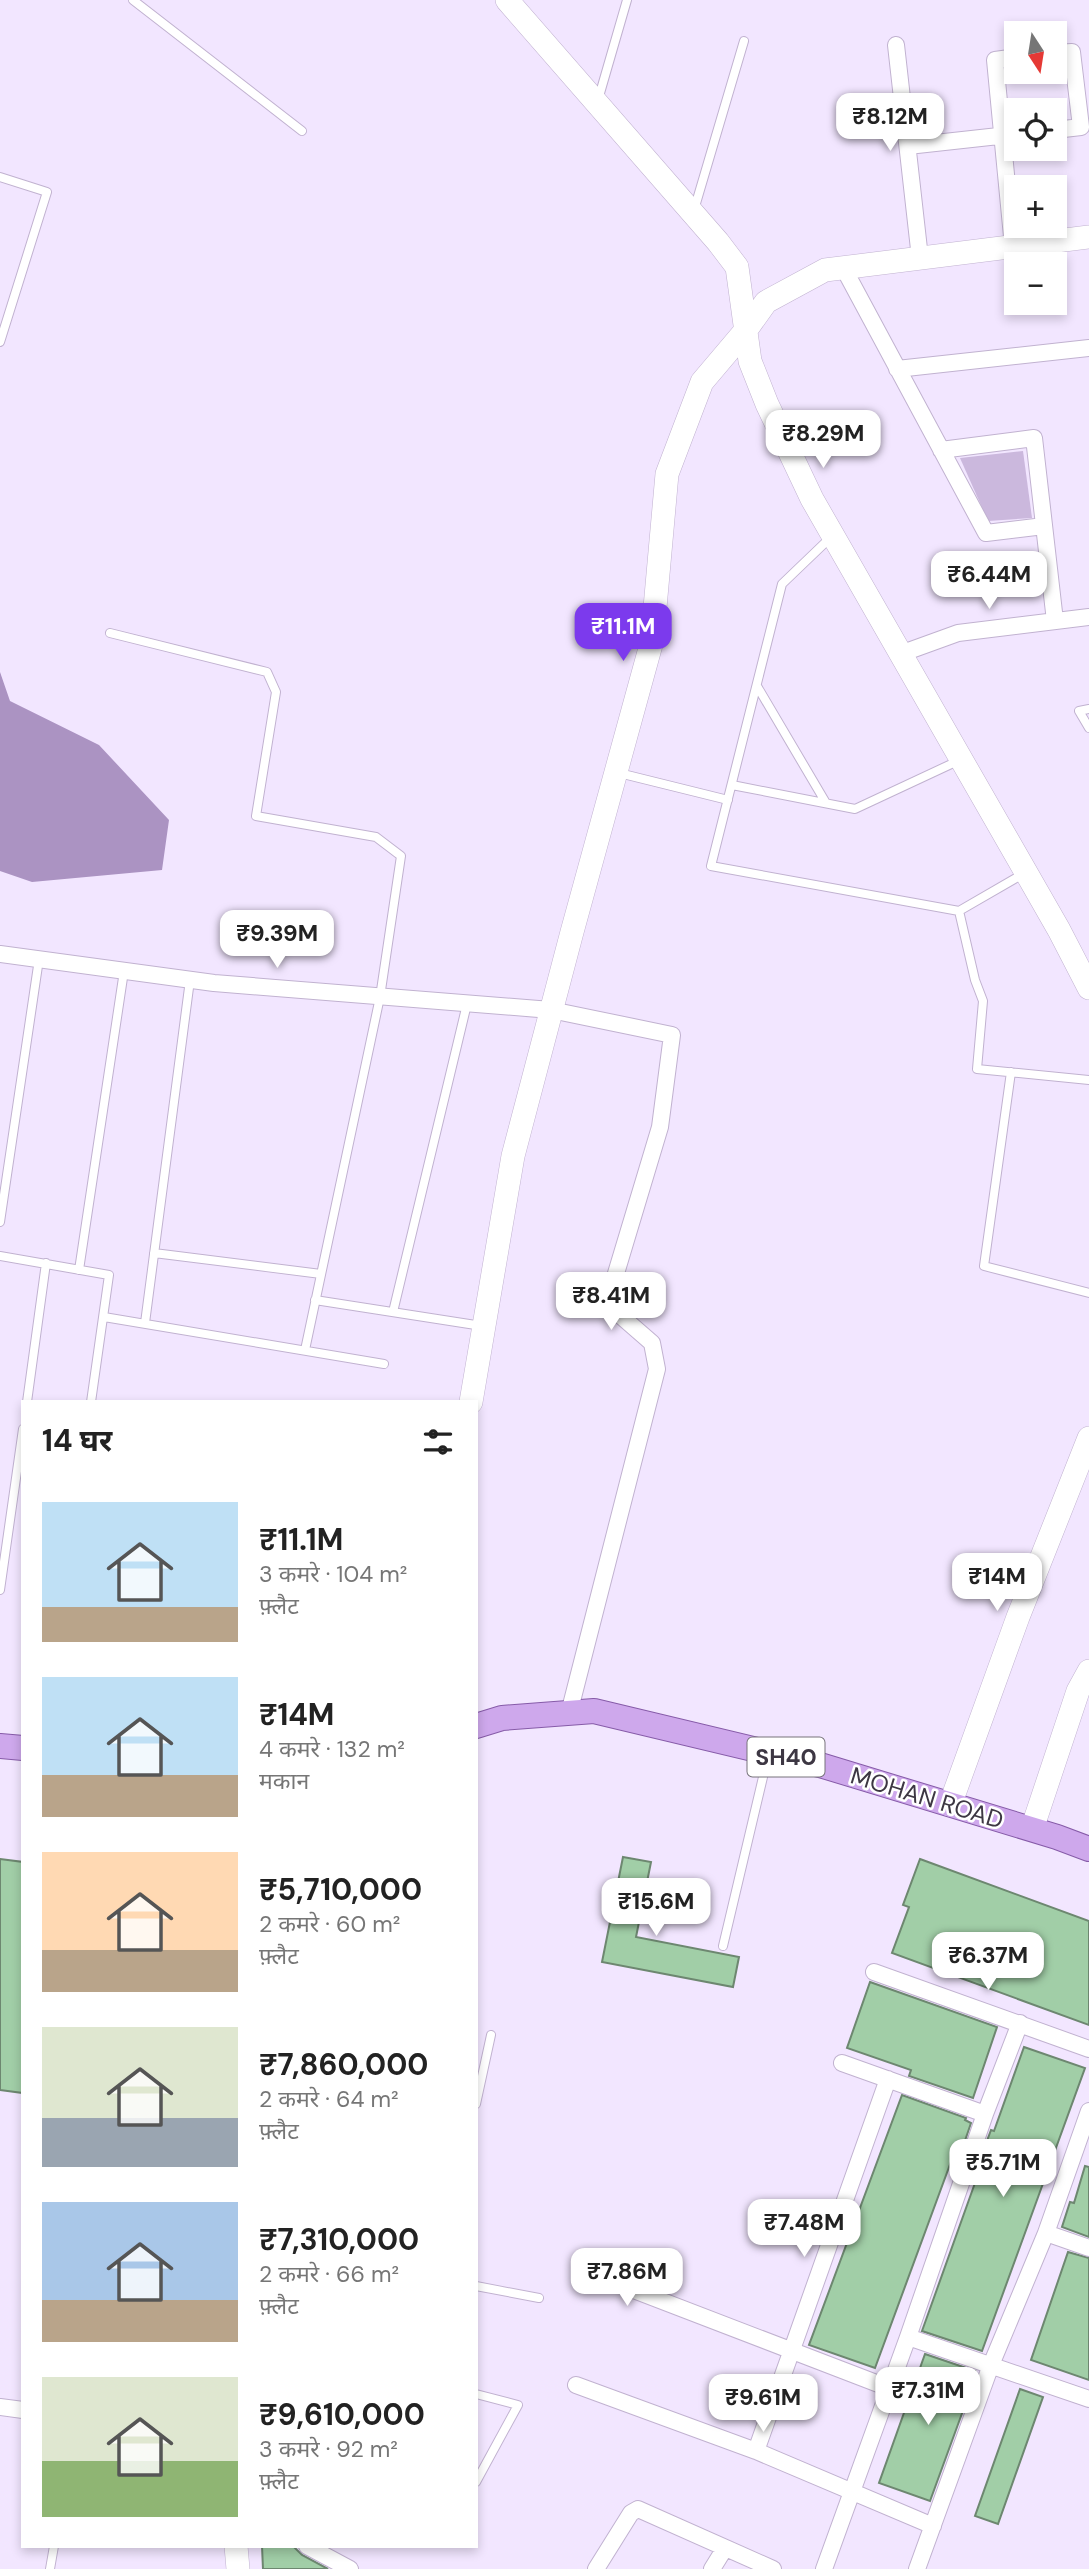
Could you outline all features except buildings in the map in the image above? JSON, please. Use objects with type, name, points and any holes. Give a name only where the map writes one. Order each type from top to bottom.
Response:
[{"type":"main road","name":"MOHAN ROAD","points":[[478,1725],[502,1718],[593,1711],[820,1765],[1032,1829],[1089,1849]]},
{"type":"main road","points":[[0,1746],[21,1748]]},
{"type":"street","points":[[507,0],[737,267],[750,361],[767,404],[812,499],[1089,988]]},
{"type":"street","points":[[897,45],[920,258]]},
{"type":"street","points":[[1067,129],[1081,127],[1084,116],[1072,51],[1068,51]]},
{"type":"street","points":[[1004,59],[995,60],[1004,108]]},
{"type":"street","points":[[908,146],[1004,136]]},
{"type":"street","points":[[1010,161],[1013,247]]},
{"type":"street","points":[[471,1400],[513,1156],[652,641],[667,474],[702,382],[766,302],[825,270],[1089,237]]},
{"type":"street","points":[[843,268],[986,533],[1044,526]]},
{"type":"street","points":[[897,369],[1089,348]]},
{"type":"street","points":[[941,450],[1034,438],[1055,621]]},
{"type":"street","points":[[900,654],[958,633],[1089,617]]},
{"type":"street","points":[[0,954],[190,980],[551,1010],[672,1035],[660,1127],[614,1280],[621,1316],[652,1343],[657,1369],[569,1713]]},
{"type":"street","points":[[950,1805],[1018,1617],[1089,1438]]},
{"type":"street","points":[[1032,1829],[1078,1691],[1089,1671]]},
{"type":"street","points":[[874,1972],[1089,2049]]},
{"type":"street","points":[[824,2569],[985,2114],[1020,2023]]},
{"type":"street","points":[[842,2063],[985,2114]]},
{"type":"street","points":[[756,2451],[888,2079]]},
{"type":"street","points":[[917,2569],[991,2365],[1083,2145],[1089,2111]]},
{"type":"street","points":[[1046,2233],[1089,2248]]},
{"type":"street","points":[[592,2274],[889,2388]]},
{"type":"street","points":[[908,2337],[1089,2399]]},
{"type":"street","points":[[576,2385],[756,2451],[933,2526]]},
{"type":"street","points":[[0,2407],[21,2410]]},
{"type":"street","points":[[596,2569],[631,2513],[638,2509],[773,2569]]},
{"type":"street","points":[[236,2548],[238,2569]]},
{"type":"street","points":[[311,2548],[350,2569]]},
{"type":"street","points":[[712,2569],[725,2548]]},
{"type":"lane","points":[[134,0],[302,131]]},
{"type":"lane","points":[[597,103],[626,0]]},
{"type":"lane","points":[[693,213],[744,41]]},
{"type":"lane","points":[[0,177],[47,192],[0,342]]},
{"type":"lane","points":[[833,535],[782,584],[711,866],[959,911],[1026,873]]},
{"type":"lane","points":[[110,633],[267,672],[276,692],[256,816],[376,837],[401,856],[380,996],[304,1350]]},
{"type":"lane","points":[[757,686],[826,803]]},
{"type":"lane","points":[[1089,709],[1079,711],[1089,728]]},
{"type":"lane","points":[[732,785],[855,809],[960,760]]},
{"type":"lane","points":[[616,773],[728,800]]},
{"type":"lane","points":[[959,911],[975,980],[983,1001],[977,1069],[1089,1080]]},
{"type":"lane","points":[[0,1222],[39,959]]},
{"type":"lane","points":[[79,1270],[124,971]]},
{"type":"lane","points":[[145,1323],[190,980]]},
{"type":"lane","points":[[393,1312],[467,1004]]},
{"type":"lane","points":[[1010,1072],[984,1266],[1089,1293]]},
{"type":"lane","points":[[154,1253],[321,1274]]},
{"type":"lane","points":[[0,1256],[109,1275],[92,1400]]},
{"type":"lane","points":[[27,1400],[46,1264]]},
{"type":"lane","points":[[315,1300],[484,1327]]},
{"type":"lane","points":[[104,1317],[384,1364]]},
{"type":"lane","points":[[0,1590],[21,1443]]},
{"type":"lane","points":[[723,1946],[769,1753]]},
{"type":"lane","points":[[478,2095],[491,2035]]},
{"type":"lane","points":[[478,2286],[540,2298]]},
{"type":"lane","points":[[478,2395],[518,2405],[478,2478]]},
{"type":"lane","points":[[50,2569],[54,2548]]},
{"type":"shaded area","points":[[1023,451],[1032,518],[988,521],[960,458]]},
{"type":"shaded area","points":[[0,672],[10,701],[99,745],[169,820],[162,870],[32,882],[0,871]]}]
